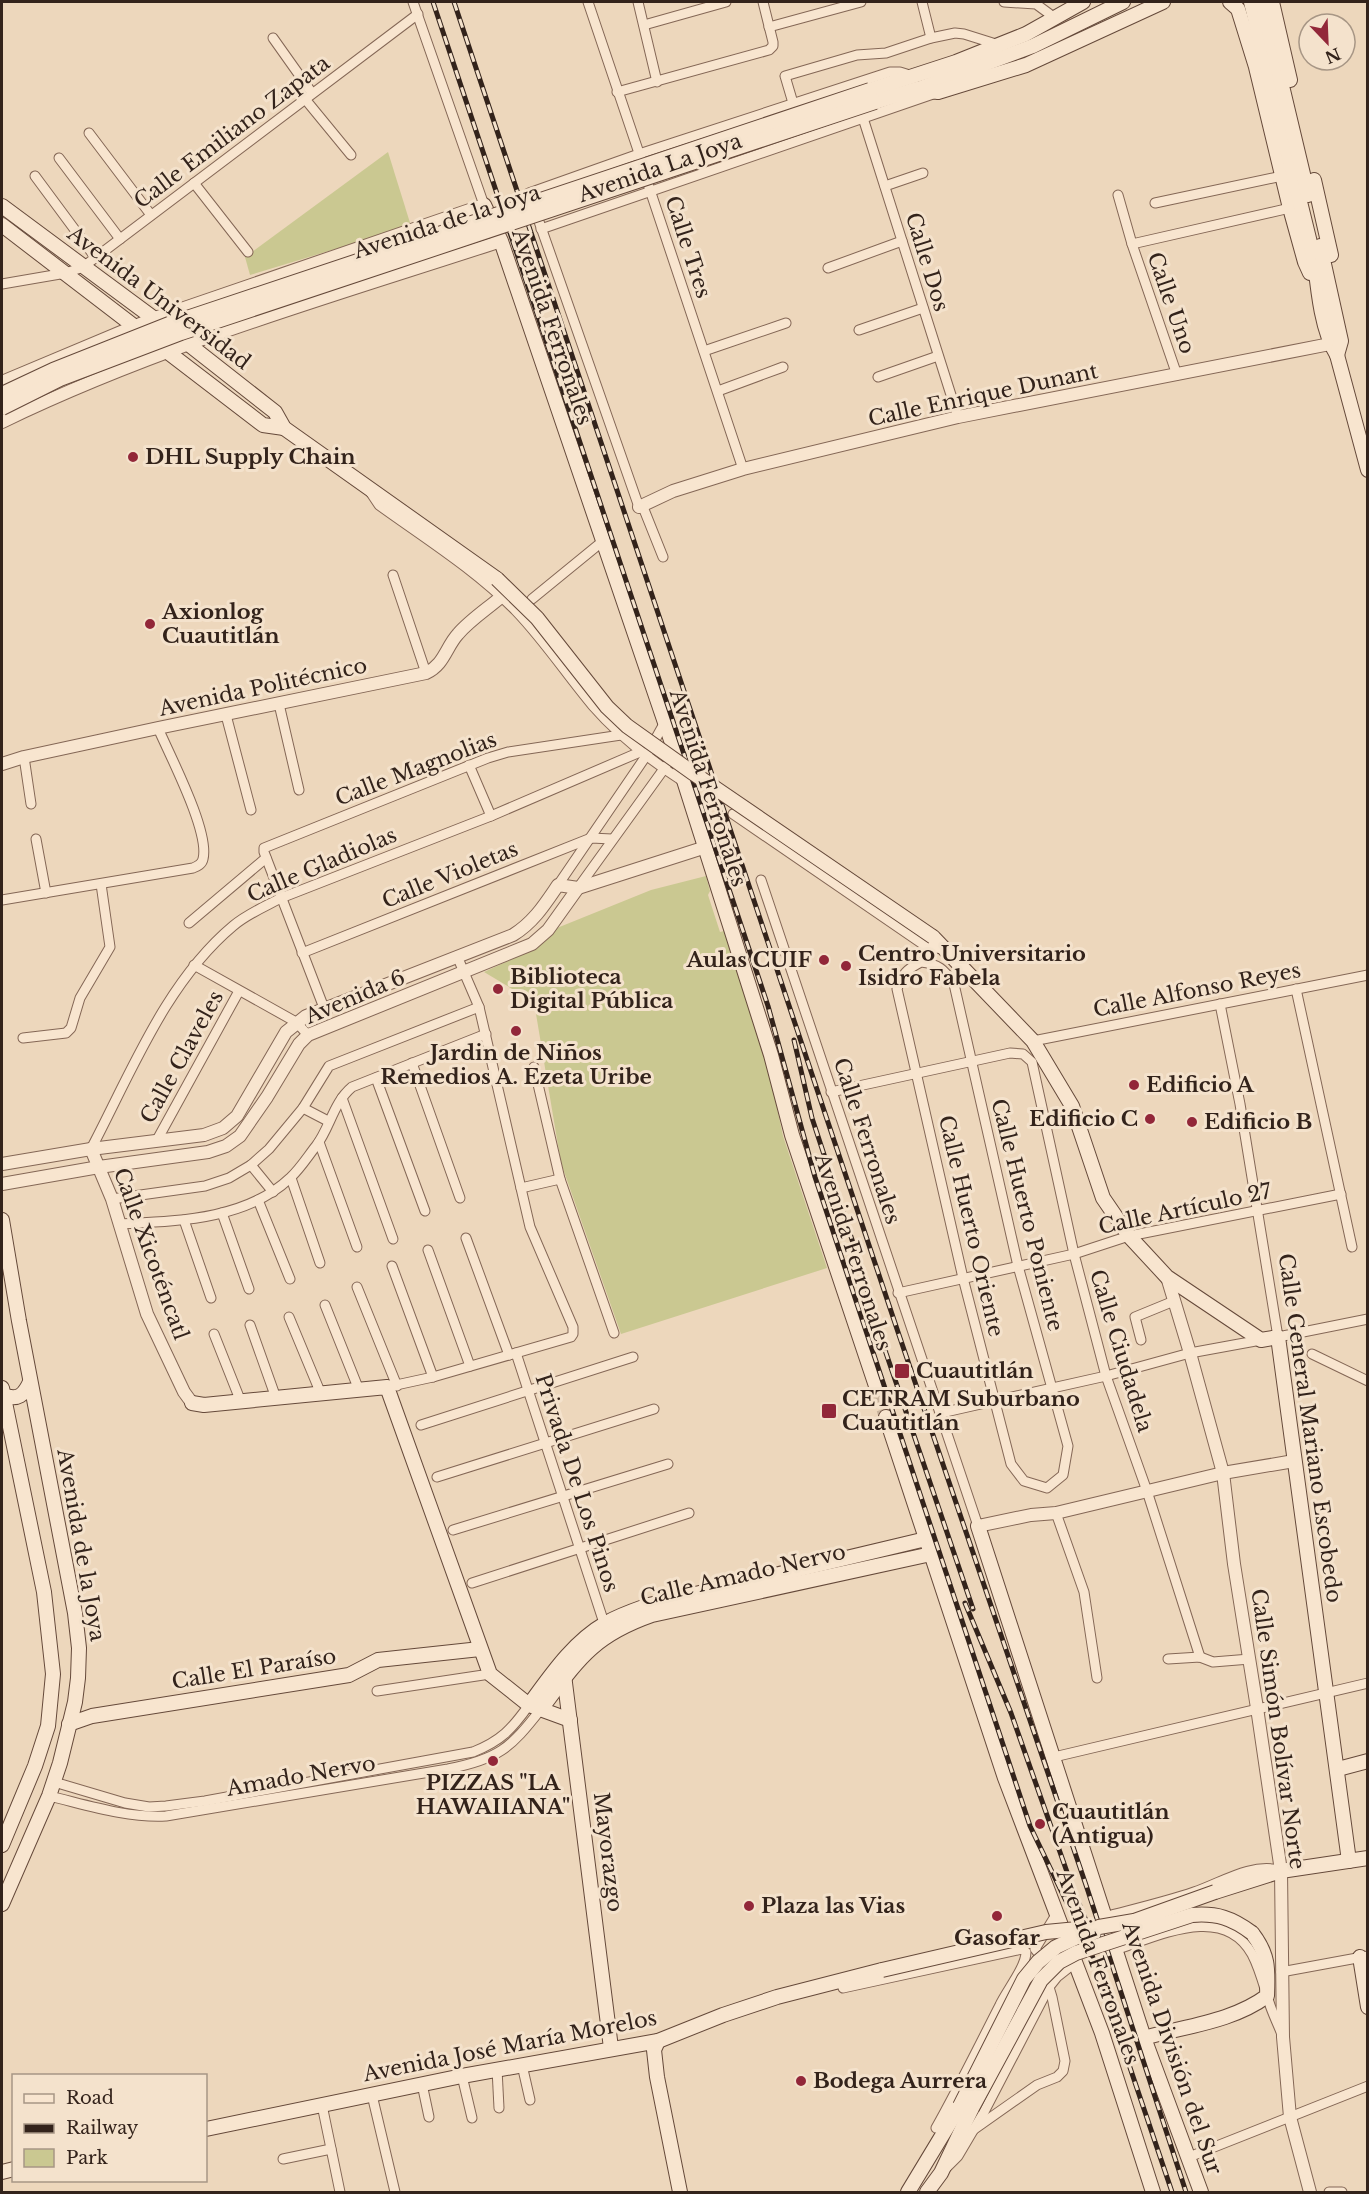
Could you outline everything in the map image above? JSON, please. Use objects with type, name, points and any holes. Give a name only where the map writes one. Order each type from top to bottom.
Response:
[{"type":"main road","points":[[912,83],[1026,34],[1083,2]]},
{"type":"main road","points":[[912,83],[947,79],[1033,46],[1123,2]]},
{"type":"main road","points":[[912,83],[938,92],[1026,65],[1163,2]]},
{"type":"main road","points":[[1251,2],[1315,263],[1324,288]]},
{"type":"main road","points":[[1262,2],[1313,216],[1336,346],[1368,470]]},
{"type":"main road","points":[[1272,2],[1332,258],[1324,288]]},
{"type":"main road","points":[[1236,4],[1256,66],[1305,262],[1324,288]]},
{"type":"main road","name":"Avenida de la Joya","points":[[2,394],[53,370],[169,324],[912,83]]},
{"type":"main road","name":"Avenida de la Joya","points":[[2,408],[60,379],[181,333],[912,83]]},
{"type":"main road","name":"Avenida Ferronales","points":[[484,205],[501,241],[674,749],[689,777],[706,847],[771,1055],[792,1135],[877,1389]]},
{"type":"main road","name":"Avenida Universidad","points":[[2,206],[187,343],[275,412],[284,428]]},
{"type":"main road","name":"Avenida Universidad","points":[[2,225],[263,424],[284,428],[497,579],[537,618],[607,706],[627,726],[689,777]]},
{"type":"main road","points":[[689,777],[933,937],[1033,1041],[1072,1106],[1103,1198],[1129,1236],[1167,1277],[1262,1340],[1278,1337]]},
{"type":"main road","name":"Avenida de la Joya","points":[[2,1220],[79,1648],[75,1702],[54,1782],[2,1904]]},
{"type":"main road","name":"Calle General Mariano Escobedo","points":[[1278,1337],[1349,1861]]},
{"type":"main road","points":[[2,1391],[14,1398],[19,1397],[27,1390],[30,1382]]},
{"type":"main road","points":[[192,1403],[204,1405],[392,1387],[490,1674],[535,1707],[570,1719]]},
{"type":"main road","points":[[2,1391],[44,1592],[54,1674],[48,1726],[36,1766],[2,1845]]},
{"type":"main road","name":"Avenida Ferronales","points":[[886,1417],[1005,1778],[1076,1962],[1153,2193]]},
{"type":"main road","name":"Avenida Ferronales","points":[[978,1526],[1054,1757],[1101,1922]]},
{"type":"main road","name":"Calle Amado Nervo","points":[[840,1567],[926,1539]]},
{"type":"main road","name":"Calle Amado Nervo","points":[[535,1707],[562,1661],[604,1623],[649,1605],[696,1599],[840,1567],[931,1554]]},
{"type":"main road","name":"Calle Amado Nervo","points":[[535,1707],[601,1639],[620,1628],[696,1599]]},
{"type":"main road","name":"Calle El Paraíso","points":[[69,1724],[92,1716],[349,1675],[378,1660],[480,1649]]},
{"type":"main road","name":"Mayorazgo","points":[[562,1661],[611,2048]]},
{"type":"main road","points":[[1338,1769],[1368,1761]]},
{"type":"main road","points":[[927,2193],[941,2173],[966,2107],[1024,1979],[1038,1962],[1056,1947],[1101,1922],[1134,1921],[1281,1871],[1368,1858]]},
{"type":"main road","points":[[908,2193],[966,2107],[1041,1980],[1059,1962],[1076,1953],[1192,1915],[1221,1916],[1236,1921],[1252,1933],[1262,1947],[1268,1964],[1267,1996],[1254,2006],[1225,2017],[1144,2038]]},
{"type":"main road","name":"Avenida José María Morelos","points":[[207,2130],[497,2069],[658,2041],[766,2000],[882,1970],[1046,1932],[1101,1922]]},
{"type":"main road","name":"Avenida División del Sur","points":[[1101,1922],[1115,1950],[1144,2038],[1201,2193]]},
{"type":"main road","points":[[1364,1956],[1368,2007]]},
{"type":"main road","points":[[658,2041],[654,2050],[657,2077],[680,2193]]},
{"type":"street","points":[[2,382],[152,319],[484,205],[413,2]]},
{"type":"street","name":"Calle Tres","points":[[588,2],[743,469]]},
{"type":"street","points":[[638,2],[657,82]]},
{"type":"street","points":[[644,25],[726,2]]},
{"type":"street","points":[[617,93],[770,50],[773,46],[763,2]]},
{"type":"street","points":[[770,27],[828,6],[861,2]]},
{"type":"street","points":[[922,2],[931,38]]},
{"type":"street","points":[[1005,2],[1036,4],[1055,18]]},
{"type":"street","name":"Calle Emiliano Zapata","points":[[2,284],[66,273],[83,267],[418,14]]},
{"type":"street","points":[[793,103],[785,76],[857,55],[886,53],[931,38],[955,33],[1000,45]]},
{"type":"street","points":[[273,38],[309,96],[351,155]]},
{"type":"street","name":"Avenida La Joya","points":[[912,83],[900,72],[890,72],[639,154],[529,193],[541,229],[938,92]]},
{"type":"street","name":"Calle Dos","points":[[863,117],[958,417]]},
{"type":"street","points":[[89,133],[151,215]]},
{"type":"street","points":[[59,158],[120,239]]},
{"type":"street","points":[[885,186],[923,173]]},
{"type":"street","points":[[35,176],[95,257]]},
{"type":"street","points":[[1155,203],[1282,177]]},
{"type":"street","points":[[194,183],[248,252]]},
{"type":"street","name":"Calle Uno","points":[[1118,195],[1132,244],[1177,375]]},
{"type":"street","points":[[1132,244],[1290,208]]},
{"type":"street","points":[[541,229],[641,507],[663,557]]},
{"type":"street","points":[[2,422],[60,394],[187,343],[501,241]]},
{"type":"street","points":[[828,268],[902,241]]},
{"type":"street","points":[[859,330],[923,308]]},
{"type":"street","points":[[704,351],[786,323]]},
{"type":"street","name":"Calle Enrique Dunant","points":[[641,507],[673,491],[743,469],[958,417],[1336,346]]},
{"type":"street","points":[[878,377],[938,356]]},
{"type":"street","points":[[718,391],[783,367]]},
{"type":"street","name":"Avenida Universidad","points":[[368,488],[379,505],[484,581],[517,612],[595,708],[621,735],[664,769],[689,777]]},
{"type":"street","points":[[532,599],[603,541]]},
{"type":"street","points":[[393,575],[426,673],[441,663],[462,629],[501,597]]},
{"type":"street","name":"Avenida Politécnico","points":[[2,764],[24,757],[158,728],[226,716],[426,673]]},
{"type":"street","points":[[279,704],[299,790]]},
{"type":"street","points":[[226,716],[251,810]]},
{"type":"street","name":"Avenida 6","points":[[2,1164],[91,1149],[204,1135],[223,1128],[237,1116],[286,1032],[296,1022],[324,1008],[513,935],[526,927],[537,916],[591,838],[665,722]]},
{"type":"street","points":[[2,900],[200,865],[203,859],[200,826],[158,728]]},
{"type":"street","name":"Calle Magnolias","points":[[189,922],[265,853],[469,765],[508,752],[621,735]]},
{"type":"street","name":"Avenida 6","points":[[2,1185],[99,1167],[208,1152],[226,1146],[240,1136],[299,1044],[308,1035],[465,973],[513,953],[541,938],[664,769],[674,749]]},
{"type":"street","name":"Calle Gladiolas","points":[[91,1149],[170,998],[194,965],[234,925],[281,898],[643,754]]},
{"type":"street","points":[[24,757],[32,804]]},
{"type":"street","points":[[469,765],[490,816]]},
{"type":"street","points":[[733,813],[927,947],[944,950]]},
{"type":"street","name":"Calle Violetas","points":[[302,953],[591,838],[612,838]]},
{"type":"street","points":[[36,839],[46,893]]},
{"type":"street","points":[[558,885],[578,888],[706,847]]},
{"type":"street","points":[[265,853],[324,1008]]},
{"type":"street","name":"Calle Ferronales","points":[[761,880],[898,1293],[941,1413]]},
{"type":"street","points":[[22,1038],[66,1033],[71,1028],[80,998],[110,946],[101,884]]},
{"type":"street","points":[[357,1287],[392,1387],[571,1337],[573,1334],[573,1327],[530,1227],[479,1007],[457,956]]},
{"type":"street","name":"Calle Huerto Poniente","points":[[921,962],[935,964],[948,975],[954,984],[1018,1266],[1068,1446],[1063,1475],[1047,1488]]},
{"type":"street","name":"Calle Huerto Oriente","points":[[921,962],[907,969],[897,989],[963,1278],[1011,1464],[1024,1481],[1047,1488]]},
{"type":"street","points":[[194,965],[296,1022],[308,1035]]},
{"type":"street","name":"Calle Alfonso Reyes","points":[[1033,1041],[1368,975]]},
{"type":"street","points":[[1296,989],[1352,1247]]},
{"type":"street","name":"Calle Claveles","points":[[157,1140],[239,991]]},
{"type":"street","name":"Calle General Mariano Escobedo","points":[[1220,1004],[1240,1104],[1278,1337]]},
{"type":"street","points":[[112,1199],[205,1186],[229,1178],[251,1165],[269,1149],[303,1108],[326,1070],[334,1063],[479,1007]]},
{"type":"street","points":[[120,1224],[184,1220],[222,1213],[258,1200],[291,1178],[319,1142],[328,1121],[342,1098],[352,1087],[486,1034]]},
{"type":"street","name":"Calle Ciudadela","points":[[972,1061],[1010,1053],[1023,1054],[1032,1062],[1074,1254],[1106,1376],[1147,1491],[1200,1657]]},
{"type":"street","points":[[831,1092],[972,1061]]},
{"type":"street","points":[[412,1064],[460,1198]]},
{"type":"street","points":[[534,1067],[560,1179],[615,1333]]},
{"type":"street","points":[[376,1078],[425,1211]]},
{"type":"street","points":[[253,1088],[267,1097]]},
{"type":"street","points":[[342,1098],[393,1239]]},
{"type":"street","points":[[303,1108],[328,1121]]},
{"type":"street","points":[[319,1142],[357,1247]]},
{"type":"street","name":"Calle Xicoténcatl","points":[[91,1149],[112,1199],[147,1314],[184,1392],[192,1403]]},
{"type":"street","points":[[251,1165],[273,1192]]},
{"type":"street","points":[[291,1178],[320,1263]]},
{"type":"street","points":[[521,1188],[560,1179]]},
{"type":"street","name":"Calle Artículo 27","points":[[898,1293],[1074,1254],[1129,1236],[1341,1194]]},
{"type":"street","points":[[258,1200],[290,1278]]},
{"type":"street","points":[[222,1213],[249,1289]]},
{"type":"street","points":[[184,1220],[211,1298]]},
{"type":"street","name":"Privada De Los Pinos","points":[[466,1238],[528,1390],[604,1623]]},
{"type":"street","points":[[428,1250],[470,1366]]},
{"type":"street","points":[[392,1266],[433,1377]]},
{"type":"street","name":"Calle Simón Bolívar Norte","points":[[1167,1277],[1223,1473],[1234,1564],[1281,1871],[1283,2037],[1290,2117],[1310,2193]]},
{"type":"street","points":[[1141,1341],[1135,1317],[1174,1301]]},
{"type":"street","points":[[325,1305],[359,1390]]},
{"type":"street","points":[[290,1317],[321,1394]]},
{"type":"street","points":[[1278,1337],[1368,1319]]},
{"type":"street","points":[[250,1325],[276,1398]]},
{"type":"street","points":[[214,1334],[241,1402]]},
{"type":"street","points":[[941,1413],[1106,1376],[1190,1353],[1262,1340]]},
{"type":"street","points":[[1312,1354],[1368,1381]]},
{"type":"street","points":[[421,1425],[633,1357]]},
{"type":"street","points":[[437,1477],[654,1409]]},
{"type":"street","name":"Avenida Ferronales","points":[[941,1413],[978,1526]]},
{"type":"street","points":[[978,1526],[1032,1515],[1056,1513],[1223,1473],[1294,1461]]},
{"type":"street","points":[[453,1530],[668,1464]]},
{"type":"street","points":[[472,1583],[689,1513]]},
{"type":"street","points":[[1056,1513],[1084,1592],[1097,1678]]},
{"type":"street","points":[[1168,1659],[1200,1657],[1213,1662],[1250,1659]]},
{"type":"street","points":[[377,1691],[490,1674]]},
{"type":"street","points":[[1054,1757],[1368,1683]]},
{"type":"street","name":"Amado Nervo","points":[[54,1782],[125,1803],[149,1807],[205,1801],[473,1752],[489,1746],[504,1736],[535,1707]]},
{"type":"street","name":"Amado Nervo","points":[[49,1796],[123,1814],[149,1817],[414,1775],[476,1763],[494,1756],[521,1735],[535,1707]]},
{"type":"street","points":[[1101,1922],[1194,1892],[1249,1871],[1269,1868],[1281,1871]]},
{"type":"street","points":[[974,2130],[1037,2085],[1058,2077],[1064,2071],[1065,2061],[1049,1987],[1039,1954],[1035,1950],[1057,1913]]},
{"type":"street","points":[[1115,1950],[1188,1928],[1207,1926],[1233,1933],[1243,1941],[1252,1954],[1283,2037]]},
{"type":"street","points":[[843,1988],[1022,1949],[1026,1952],[1025,1960],[936,2128]]},
{"type":"street","points":[[1281,1972],[1364,1956]]},
{"type":"street","points":[[941,2173],[958,2156],[974,2130],[1049,1987],[1057,1977],[1076,1962]]},
{"type":"street","points":[[522,2065],[530,2100]]},
{"type":"street","points":[[497,2069],[499,2108]]},
{"type":"street","points":[[462,2076],[472,2118]]},
{"type":"street","points":[[422,2084],[429,2117]]},
{"type":"street","points":[[1189,2157],[1368,2086]]},
{"type":"street","points":[[372,2095],[395,2193]]},
{"type":"street","points":[[322,2105],[337,2192]]},
{"type":"street","points":[[283,2159],[331,2149]]},
{"type":"street","points":[[1329,2193],[1342,2192]]},
{"type":"green space","points":[[388,152],[411,226],[250,275],[245,257]]},
{"type":"green space","points":[[706,876],[710,891],[708,895],[720,932],[724,931],[769,1070],[783,1136],[827,1268],[621,1334],[561,1163],[534,1002],[484,972],[532,950],[557,928],[651,890]]},
{"type":"tunnel","points":[[877,1389],[886,1417]]},
{"type":"railway","points":[[433,2],[768,1006],[815,1177],[1030,1826],[1092,1955],[1172,2192]]},
{"type":"railway","points":[[454,2],[898,1332],[1087,1888],[1186,2192]]},
{"type":"railway","points":[[794,1040],[812,1118],[886,1353],[973,1609]]},
{"type":"railway","points":[[965,1603],[1011,1713],[1073,1889],[1096,1945]]},
{"type":"place","name":"DHL Supply Chain","points":[[133,457]]},
{"type":"place","name":"Axionlog Cuautitlán","points":[[150,624]]},
{"type":"place","name":"Aulas CUIF","points":[[824,960]]},
{"type":"place","name":"Centro Universitario Isidro Fabela","points":[[846,966]]},
{"type":"place","name":"Biblioteca Digital Pública","points":[[498,989]]},
{"type":"place","name":"Jardin de Niños Remedios A. Ezeta Uribe","points":[[516,1031]]},
{"type":"place","name":"Edificio A","points":[[1134,1085]]},
{"type":"place","name":"Edificio C","points":[[1150,1119]]},
{"type":"place","name":"Edificio B","points":[[1192,1122]]},
{"type":"place","name":"Cuautitlán","points":[[902,1371]]},
{"type":"place","name":"CETRAM Suburbano Cuautitlán","points":[[829,1411]]},
{"type":"place","name":"PIZZAS \"LA HAWAIIANA\"","points":[[493,1761]]},
{"type":"place","name":"Cuautitlán (Antigua)","points":[[1040,1824]]},
{"type":"place","name":"Plaza las Vias","points":[[749,1906]]},
{"type":"place","name":"Gasofar","points":[[997,1916]]},
{"type":"place","name":"Bodega Aurrera","points":[[801,2081]]}]
